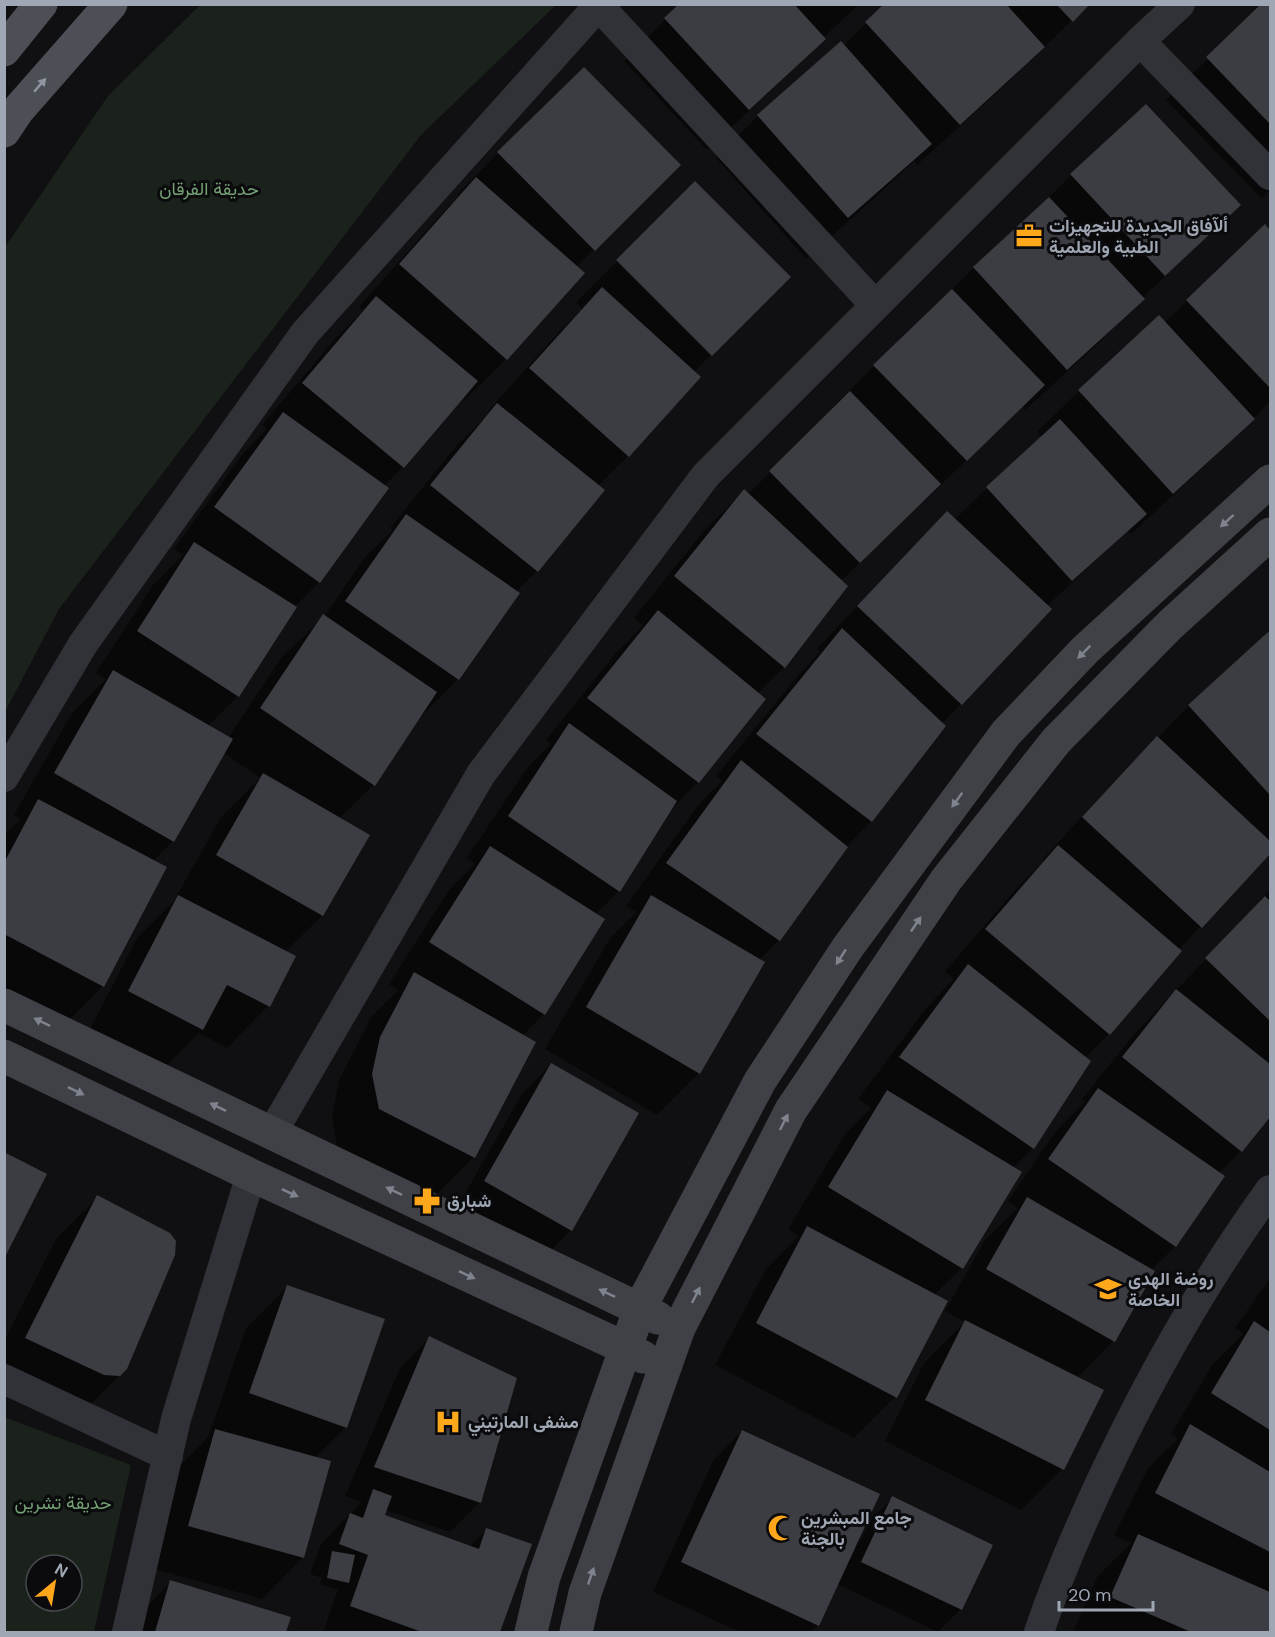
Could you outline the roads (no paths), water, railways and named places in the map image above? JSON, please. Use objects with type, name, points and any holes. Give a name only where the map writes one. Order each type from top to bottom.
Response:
[{"type":"main road","points":[[4,51],[42,4]]},
{"type":"main road","points":[[4,131],[18,110],[111,4]]},
{"type":"main road","points":[[531,1632],[544,1577],[640,1308],[760,1081],[848,947],[1006,733],[1085,650],[1270,481]]},
{"type":"main road","points":[[576,1632],[585,1593],[679,1328],[791,1110],[946,880],[1056,741],[1170,625],[1270,534]]},
{"type":"main road","points":[[4,1005],[679,1328]]},
{"type":"main road","points":[[4,1056],[251,1175],[625,1348],[664,1369]]},
{"type":"street","points":[[272,1133],[480,774],[705,475],[1140,41],[1180,4]]},
{"type":"street","points":[[4,777],[83,644],[305,333],[599,5],[875,305]]},
{"type":"street","points":[[1140,41],[1270,175]]},
{"type":"street","points":[[127,1632],[176,1419],[251,1175]]},
{"type":"street","points":[[1039,1632],[1054,1588],[1125,1430],[1204,1289],[1270,1191]]},
{"type":"street","points":[[4,1379],[168,1456]]},
{"type":"place","name":"ألآفاق الجديدة للتجهيزات الطبية والعلمية","points":[[1029,236]]},
{"type":"place","name":"شبارق","points":[[427,1201]]},
{"type":"place","name":"روضة الهدى الخاصة","points":[[1108,1289]]},
{"type":"place","name":"مشفى المارتيني","points":[[448,1422]]},
{"type":"place","name":"جامع المبشرين بالجنة","points":[[781,1528]]},
{"type":"park label","name":"حديقة الفرقان","points":[[209,189]]},
{"type":"park label","name":"حديقة تشرين","points":[[63,1503]]}]
